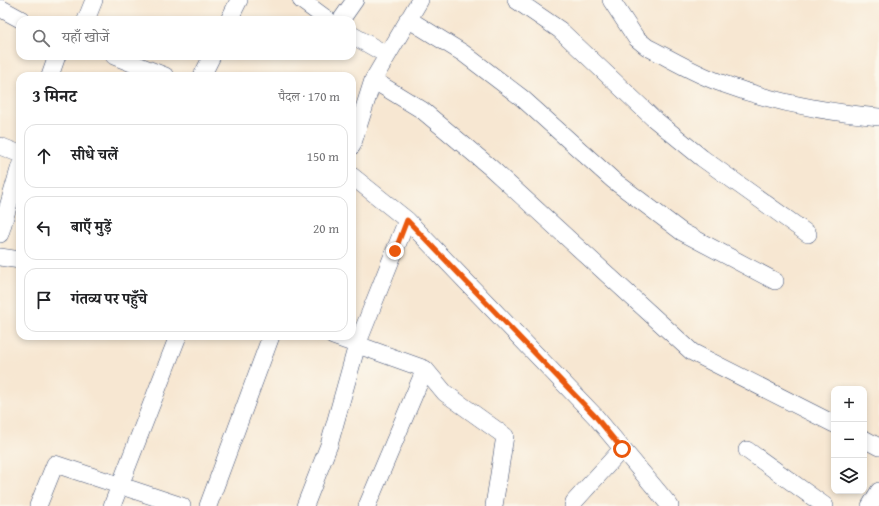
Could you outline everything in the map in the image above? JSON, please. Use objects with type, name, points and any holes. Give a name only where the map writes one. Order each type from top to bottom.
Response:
[{"type":"street","points":[[4,0],[0,9],[16,17]]},
{"type":"street","points":[[88,16],[94,0]]},
{"type":"street","points":[[231,16],[239,0]]},
{"type":"street","points":[[300,0],[322,16]]},
{"type":"street","points":[[344,16],[355,0]]},
{"type":"street","points":[[356,133],[373,80],[420,0]]},
{"type":"street","points":[[516,0],[560,30],[653,118],[696,153],[808,234]]},
{"type":"street","points":[[611,0],[636,38],[647,46],[720,83],[782,102],[837,113],[879,117]]},
{"type":"street","points":[[408,19],[463,53],[522,98],[613,180],[682,232],[775,281]]},
{"type":"street","points":[[356,37],[387,55]]},
{"type":"street","points":[[51,72],[55,60]]},
{"type":"street","points":[[119,60],[132,70],[143,72]]},
{"type":"street","points":[[204,72],[210,60]]},
{"type":"street","points":[[373,80],[422,110],[490,167],[692,352],[831,422]]},
{"type":"street","points":[[0,146],[16,152]]},
{"type":"street","points":[[356,179],[407,220],[595,416],[670,506]]},
{"type":"street","points":[[0,234],[16,180]]},
{"type":"street","points":[[305,506],[329,445],[357,345],[407,220]]},
{"type":"street","points":[[0,257],[16,259]]},
{"type":"street","points":[[112,506],[176,340]]},
{"type":"street","points":[[208,506],[270,340]]},
{"type":"street","points":[[344,340],[425,369],[445,393],[505,436],[494,506]]},
{"type":"street","points":[[367,506],[425,369]]},
{"type":"street","points":[[867,440],[879,446]]},
{"type":"street","points":[[573,506],[574,502],[622,449]]},
{"type":"street","points":[[747,450],[825,506]]},
{"type":"street","points":[[38,506],[55,464],[182,506]]},
{"type":"street","points":[[870,506],[879,491]]},
{"type":"route","points":[[395,251],[407,220],[595,416],[622,449]]}]
